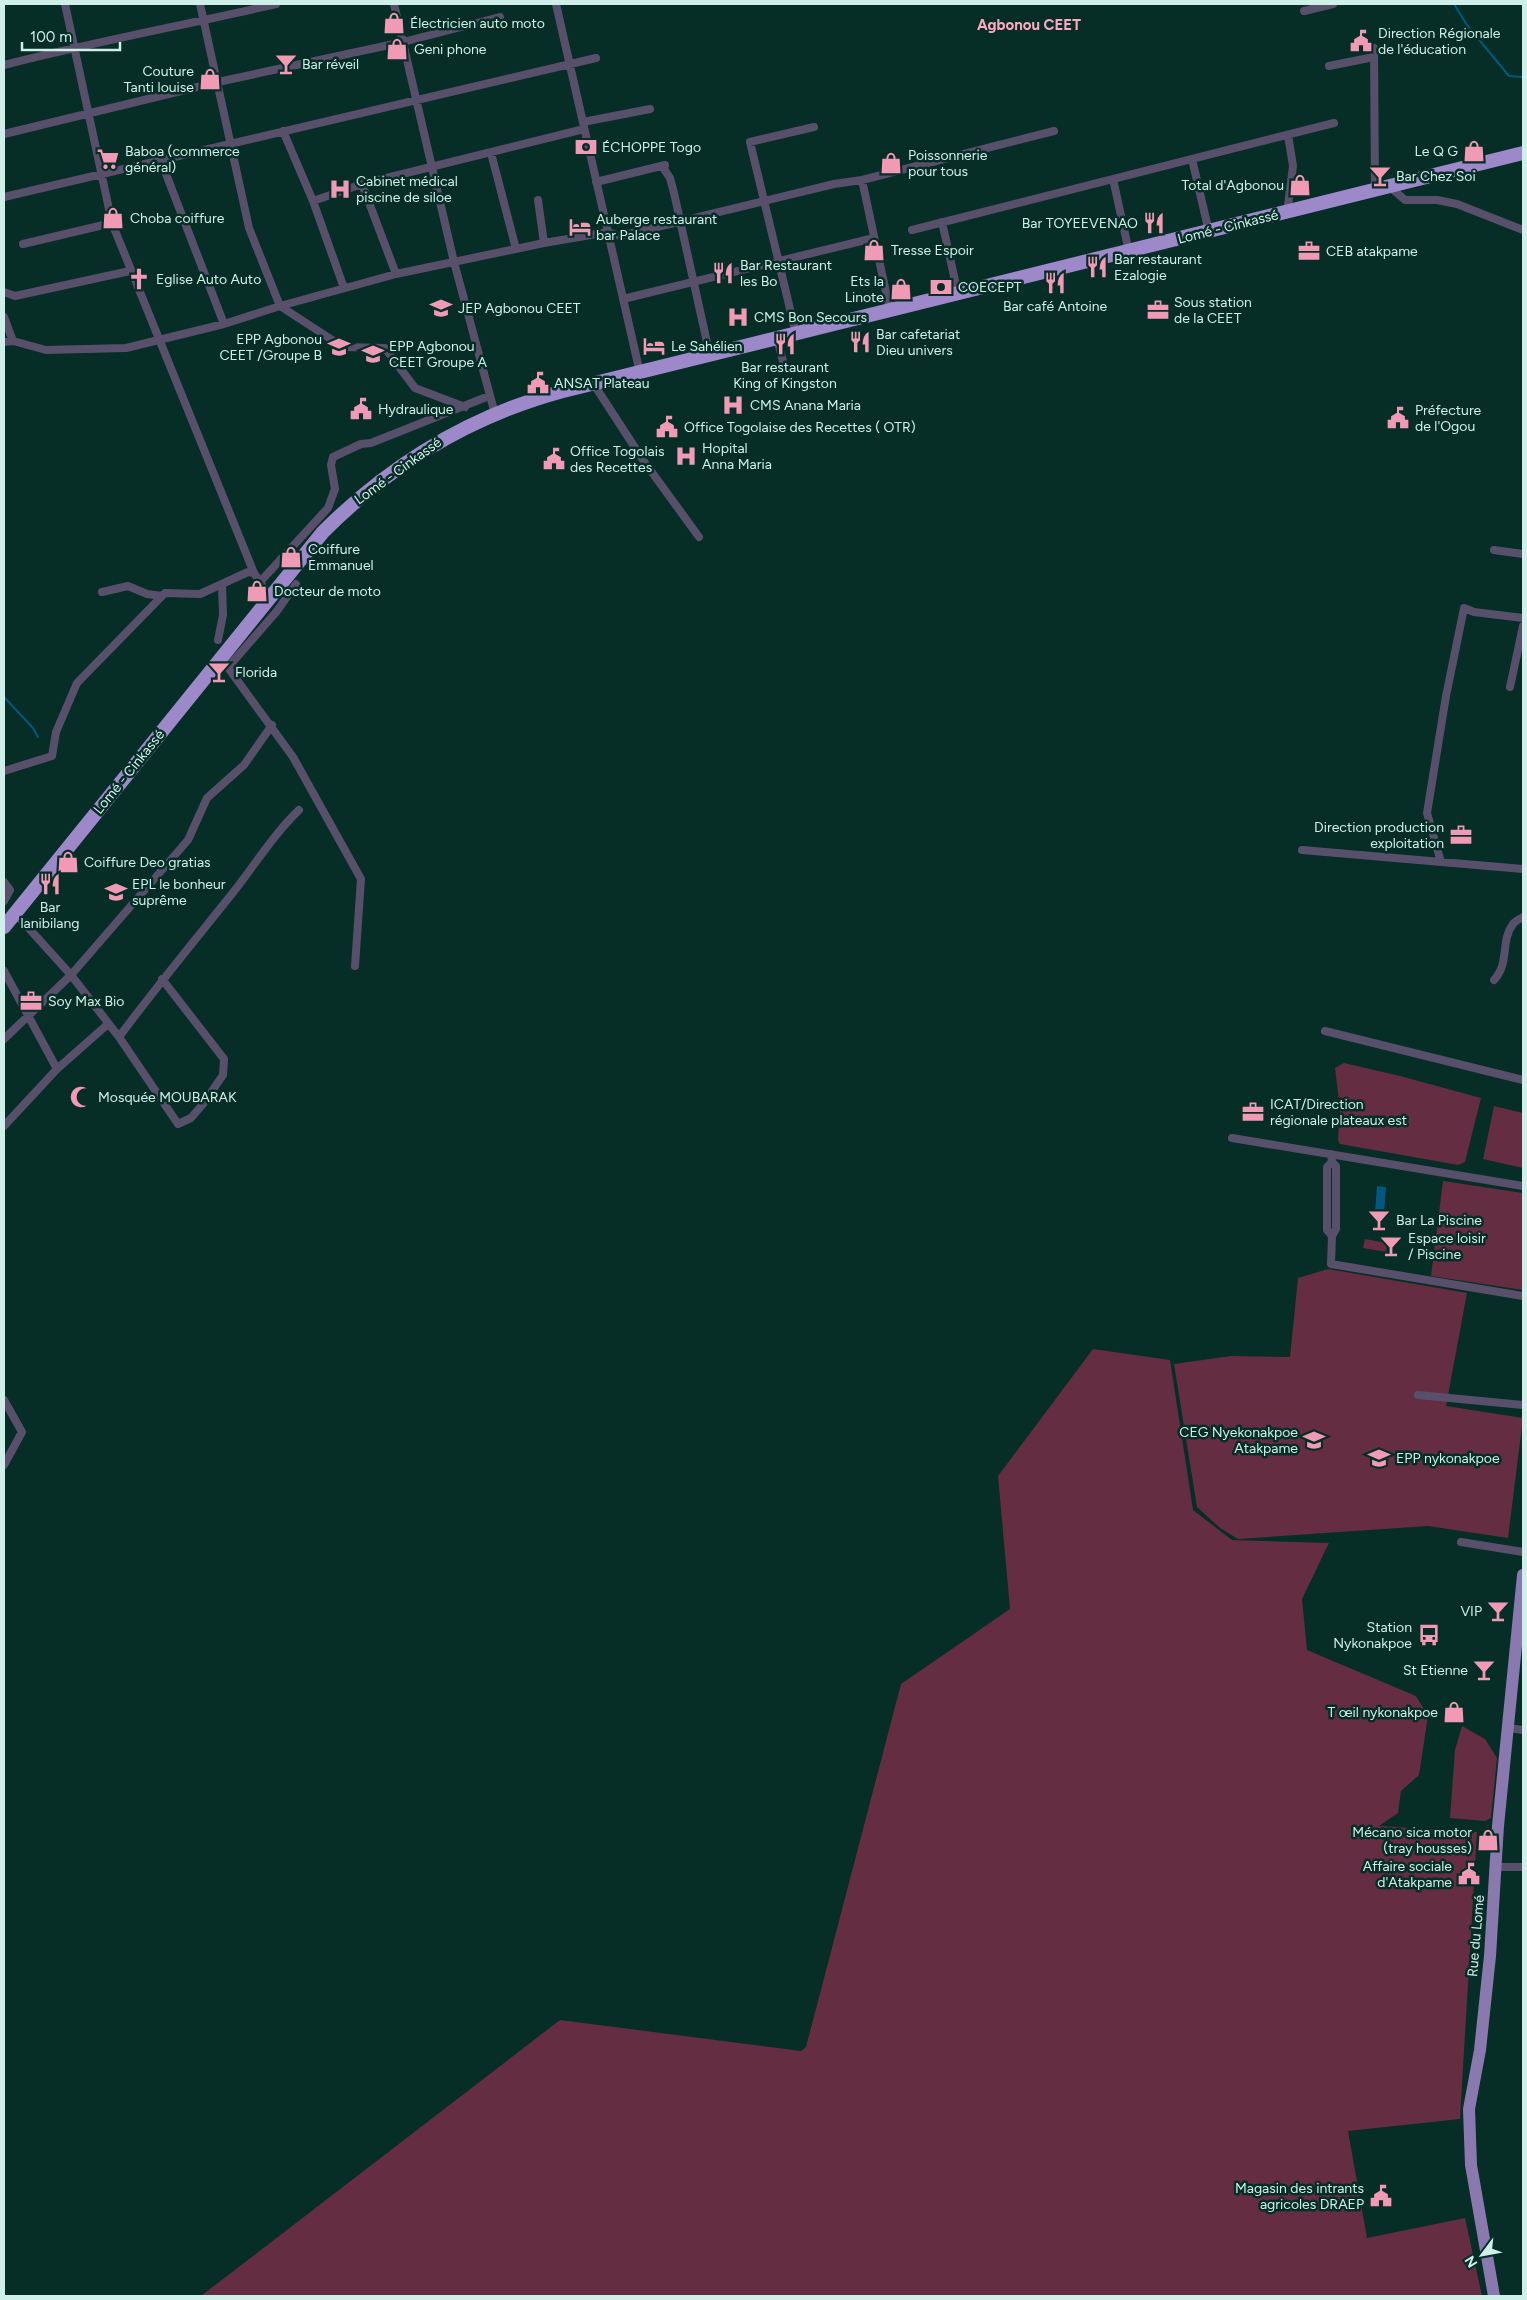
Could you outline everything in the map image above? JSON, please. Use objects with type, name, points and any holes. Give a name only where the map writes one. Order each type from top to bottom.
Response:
[{"type":"highway","name":"Lomé - Cinkassé","points":[[4,927],[225,662],[270,597],[323,532],[375,485],[410,459],[447,436],[495,414],[537,398],[1523,153]]},
{"type":"main road","name":"Rue du Lomé","points":[[1494,2296],[1472,2175],[1469,2109],[1480,2050],[1490,1956],[1496,1867],[1523,1576]]},
{"type":"street","points":[[64,4],[112,223],[254,573],[270,597]]},
{"type":"street","points":[[200,4],[249,228],[280,306],[343,347],[385,348],[415,388],[464,407]]},
{"type":"street","points":[[4,65],[72,47],[204,21],[276,4]]},
{"type":"street","points":[[394,4],[454,262],[495,414]]},
{"type":"street","points":[[556,4],[640,373]]},
{"type":"street","points":[[1304,11],[1334,4]]},
{"type":"street","points":[[4,134],[218,82],[403,42],[500,17]]},
{"type":"street","points":[[1374,48],[1375,191]]},
{"type":"street","points":[[1329,66],[1374,57]]},
{"type":"street","points":[[4,197],[596,58]]},
{"type":"street","points":[[313,201],[362,184],[491,153],[650,109]]},
{"type":"street","points":[[912,230],[1334,123]]},
{"type":"street","points":[[796,334],[766,201],[750,142],[814,127]]},
{"type":"street","points":[[283,131],[313,201],[344,288]]},
{"type":"street","points":[[4,342],[13,340],[46,350],[126,348],[224,324],[280,306],[396,274],[544,243],[608,232],[620,236],[834,184],[862,180],[1054,131]]},
{"type":"street","points":[[1287,213],[1293,166],[1288,135]]},
{"type":"street","points":[[491,153],[516,249]]},
{"type":"street","points":[[1192,159],[1209,232]]},
{"type":"street","points":[[160,160],[224,324]]},
{"type":"street","points":[[596,182],[664,165],[670,178],[710,356]]},
{"type":"street","points":[[1113,179],[1129,252]]},
{"type":"street","points":[[862,180],[890,311]]},
{"type":"street","points":[[362,184],[396,274]]},
{"type":"street","points":[[1390,187],[1406,200],[1437,200],[1457,204],[1523,230]]},
{"type":"street","points":[[538,200],[544,243]]},
{"type":"street","points":[[942,222],[958,294]]},
{"type":"street","points":[[23,244],[112,223]]},
{"type":"street","points":[[623,299],[874,238]]},
{"type":"street","points":[[4,292],[16,296],[130,271]]},
{"type":"street","points":[[4,317],[13,340]]},
{"type":"street","points":[[777,339],[784,364]]},
{"type":"street","points":[[593,384],[643,460],[699,537]]},
{"type":"street","points":[[259,583],[328,508],[335,489],[330,465],[333,457],[362,444],[372,443],[490,396]]},
{"type":"street","points":[[1494,550],[1523,554]]},
{"type":"street","points":[[4,771],[52,756],[56,732],[78,683],[165,593],[200,594],[248,572],[254,573]]},
{"type":"street","points":[[218,640],[223,615],[222,584]]},
{"type":"street","points":[[296,584],[277,611],[225,662],[272,725],[293,757],[360,879],[355,966]]},
{"type":"street","points":[[102,592],[128,586],[147,594],[162,596]]},
{"type":"street","points":[[1441,862],[1427,813],[1446,696],[1464,608],[1474,612],[1523,618]]},
{"type":"street","points":[[1510,687],[1523,626]]},
{"type":"street","points":[[4,1039],[71,974],[188,840],[207,798],[244,765],[272,725]]},
{"type":"street","points":[[118,1036],[249,872],[278,830],[299,810]]},
{"type":"street","points":[[1302,850],[1523,869]]},
{"type":"street","points":[[4,882],[10,890],[4,901]]},
{"type":"street","points":[[15,913],[71,974],[118,1036],[178,1124],[190,1118],[204,1104],[223,1075],[224,1059],[162,979]]},
{"type":"street","points":[[1494,980],[1501,973],[1505,950],[1513,924],[1523,917]]},
{"type":"street","points":[[4,971],[57,1069]]},
{"type":"street","points":[[4,1126],[57,1069],[108,1024]]},
{"type":"street","points":[[1325,1031],[1523,1080]]},
{"type":"street","points":[[1232,1138],[1332,1158],[1523,1186]]},
{"type":"street","points":[[1332,1158],[1328,1167],[1327,1230],[1332,1236],[1331,1264],[1523,1296]]},
{"type":"street","points":[[1418,1395],[1523,1405]]},
{"type":"street","points":[[4,1400],[22,1432],[4,1465]]},
{"type":"street","points":[[1460,1542],[1523,1552]]},
{"type":"street","points":[[1509,1728],[1523,1730]]},
{"type":"street","points":[[1496,1867],[1523,1867]]},
{"type":"shaded area","points":[[1344,1063],[1481,1098],[1465,1162],[1458,1165],[1340,1144],[1338,1140],[1340,1109],[1335,1068]]},
{"type":"shaded area","points":[[1494,1106],[1523,1113],[1523,1168],[1483,1159]]},
{"type":"shaded area","points":[[1443,1181],[1523,1193],[1523,1290],[1431,1276]]},
{"type":"shaded area","points":[[1365,1239],[1387,1243],[1386,1252],[1363,1248]]},
{"type":"shaded area","points":[[1328,1269],[1467,1293],[1446,1406],[1523,1418],[1508,1538],[1428,1526],[1238,1539],[1220,1528],[1197,1507],[1174,1364],[1231,1356],[1290,1357],[1298,1278]]},
{"type":"shaded area","points":[[1093,1349],[1170,1360],[1193,1510],[1232,1540],[1329,1543],[1302,1599],[1307,1650],[1416,1696],[1428,1716],[1419,1775],[1401,1791],[1398,1813],[1379,1826],[1477,1832],[1460,2119],[1348,2131],[1367,2238],[1465,2218],[1482,2296],[201,2296],[560,2020],[801,2051],[806,2047],[901,1684],[1010,1609],[998,1476]]},
{"type":"shaded area","points":[[1462,1726],[1485,1739],[1497,1758],[1491,1818],[1485,1821],[1450,1818],[1455,1750]]},
{"type":"water","points":[[1377,1186],[1386,1187],[1384,1213],[1375,1212]]},
{"type":"waterway","points":[[1454,4],[1467,25],[1509,76],[1523,77]]},
{"type":"waterway","points":[[4,697],[33,728],[38,737]]},
{"type":"place","name":"Électricien auto moto","points":[[394,23]]},
{"type":"place","name":"Direction Régionale de l'éducation","points":[[1361,41]]},
{"type":"place","name":"Geni phone","points":[[397,49]]},
{"type":"place","name":"Bar réveil","points":[[286,64]]},
{"type":"place","name":"Couture Tanti louise","points":[[210,79]]},
{"type":"place","name":"ÉCHOPPE Togo","points":[[586,147]]},
{"type":"place","name":"Le Q G","points":[[1474,151]]},
{"type":"place","name":"Baboa (commerce général)","points":[[108,159]]},
{"type":"place","name":"Poissonnerie pour tous","points":[[891,163]]},
{"type":"place","name":"Bar Chez Soi","points":[[1380,176]]},
{"type":"place","name":"Total d'Agbonou","points":[[1300,185]]},
{"type":"place","name":"Cabinet médical piscine de siloe","points":[[340,189]]},
{"type":"place","name":"Choba coiffure","points":[[113,218]]},
{"type":"place","name":"Bar TOYEEVENAO","points":[[1154,223]]},
{"type":"place","name":"Auberge restaurant bar Palace","points":[[580,227]]},
{"type":"place","name":"Tresse Espoir","points":[[874,250]]},
{"type":"place","name":"CEB atakpame","points":[[1309,251]]},
{"type":"place","name":"Bar restaurant Ezalogie","points":[[1097,267]]},
{"type":"place","name":"Bar Restaurant les Bo","points":[[723,273]]},
{"type":"place","name":"Eglise Auto Auto","points":[[139,279]]},
{"type":"place","name":"Bar café Antoine","points":[[1055,283]]},
{"type":"place","name":"COECEPT","points":[[941,287]]},
{"type":"place","name":"Ets la Linote","points":[[901,289]]},
{"type":"place","name":"JEP Agbonou CEET","points":[[441,308]]},
{"type":"place","name":"Sous station de la CEET","points":[[1158,310]]},
{"type":"place","name":"CMS Bon Secours","points":[[738,317]]},
{"type":"place","name":"Bar cafetariat Dieu univers","points":[[860,342]]},
{"type":"place","name":"Bar restaurant King of Kingston","points":[[785,344]]},
{"type":"place","name":"Le Sahélien","points":[[654,346]]},
{"type":"place","name":"EPP Agbonou CEET /Groupe B","points":[[339,347]]},
{"type":"place","name":"EPP Agbonou CEET Groupe A","points":[[373,354]]},
{"type":"place","name":"ANSAT Plateau","points":[[538,383]]},
{"type":"place","name":"CMS Anana Maria","points":[[733,405]]},
{"type":"place","name":"Hydraulique","points":[[361,409]]},
{"type":"place","name":"Préfecture de l'Ogou","points":[[1398,418]]},
{"type":"place","name":"Office Togolaise des Recettes ( OTR)","points":[[667,427]]},
{"type":"place","name":"Hopital Anna Maria","points":[[686,456]]},
{"type":"place","name":"Office Togolais des Recettes","points":[[554,459]]},
{"type":"place","name":"Coiffure Emmanuel","points":[[291,557]]},
{"type":"place","name":"Docteur de moto","points":[[257,591]]},
{"type":"place","name":"Florida","points":[[219,672]]},
{"type":"place","name":"Direction production exploitation","points":[[1461,835]]},
{"type":"place","name":"Coiffure Deo gratias","points":[[68,862]]},
{"type":"place","name":"Bar lanibilang","points":[[50,884]]},
{"type":"place","name":"EPL le bonheur suprême","points":[[116,892]]},
{"type":"place","name":"Soy Max Bio","points":[[31,1001]]},
{"type":"place","name":"Mosquée MOUBARAK","points":[[81,1097]]},
{"type":"place","name":"ICAT/Direction régionale plateaux est","points":[[1253,1112]]},
{"type":"place","name":"Bar La Piscine","points":[[1379,1220]]},
{"type":"place","name":"Espace loisir / Piscine","points":[[1391,1246]]},
{"type":"place","name":"CEG Nyekonakpoe Atakpame","points":[[1314,1440]]},
{"type":"place","name":"EPP nykonakpoe","points":[[1379,1458]]},
{"type":"place","name":"VIP","points":[[1498,1611]]},
{"type":"place","name":"Station Nykonakpoe","points":[[1429,1635]]},
{"type":"place","name":"St Etienne","points":[[1484,1670]]},
{"type":"place","name":"T œil nykonakpoe","points":[[1454,1712]]},
{"type":"place","name":"Mécano sica motor (tray housses)","points":[[1488,1840]]},
{"type":"place","name":"Affaire sociale d'Atakpame","points":[[1469,1874]]},
{"type":"place","name":"Magasin des intrants agricoles DRAEP","points":[[1381,2196]]},
{"type":"district","name":"Agbonou CEET","points":[[1029,25]]}]
